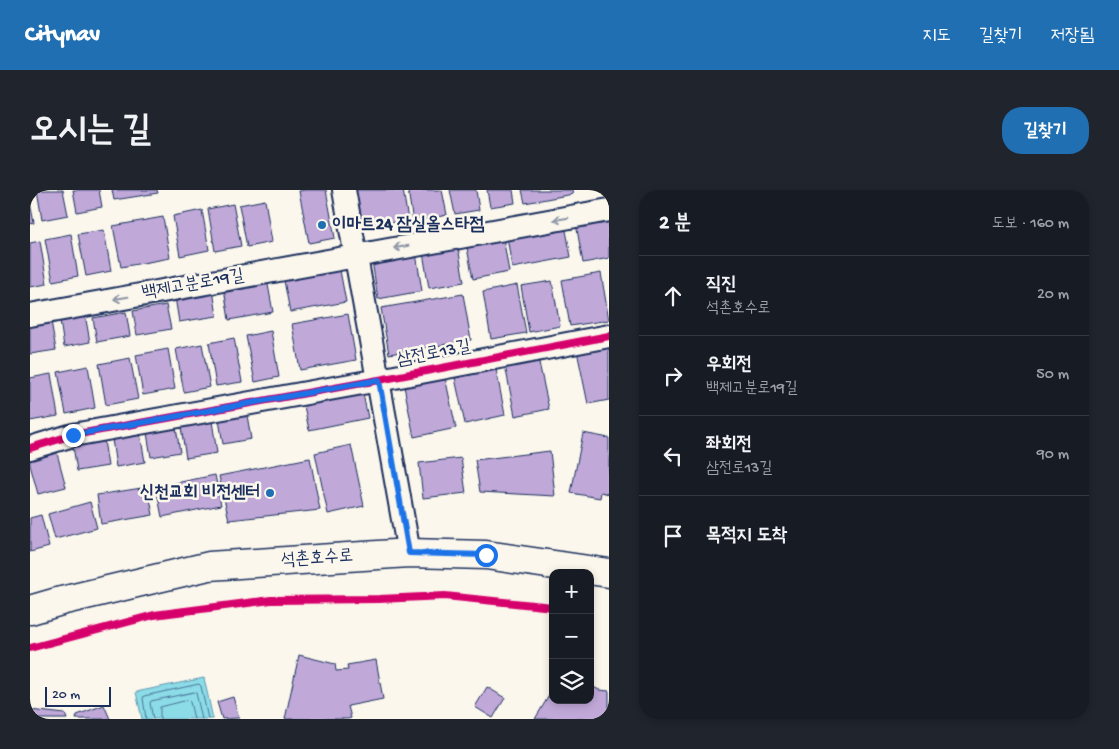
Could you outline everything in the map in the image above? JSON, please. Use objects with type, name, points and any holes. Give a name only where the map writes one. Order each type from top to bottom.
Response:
[{"type":"street","points":[[344,190],[409,553]]},
{"type":"street","name":"백제고분로19길","points":[[30,315],[609,210]]},
{"type":"street","name":"삼전로13길","points":[[30,448],[73,435],[609,336]]},
{"type":"street","name":"석촌호수로","points":[[30,610],[60,601],[209,566],[409,553],[486,555],[609,574]]},
{"type":"water","points":[[204,678],[213,719],[142,719],[136,692]]},
{"type":"building","points":[[37,190],[63,190],[68,215],[42,220]]},
{"type":"building","points":[[73,190],[99,190],[102,207],[77,212]]},
{"type":"building","points":[[112,190],[157,190],[158,193],[114,200]]},
{"type":"building","points":[[326,190],[335,238],[309,243],[299,191]]},
{"type":"building","points":[[356,190],[403,190],[408,220],[362,228]]},
{"type":"building","points":[[408,190],[442,190],[447,215],[413,222]]},
{"type":"building","points":[[450,190],[476,190],[479,210],[455,214]]},
{"type":"building","points":[[487,190],[513,190],[515,203],[490,207]]},
{"type":"building","points":[[522,190],[572,190],[573,194],[525,203]]},
{"type":"building","points":[[265,200],[272,242],[247,247],[239,205]]},
{"type":"building","points":[[30,202],[34,223],[30,224]]},
{"type":"building","points":[[233,204],[241,246],[215,251],[208,209]]},
{"type":"building","points":[[202,210],[209,250],[180,256],[173,216]]},
{"type":"building","points":[[609,213],[609,258],[583,263],[575,218]]},
{"type":"building","points":[[163,217],[170,258],[121,267],[113,226]]},
{"type":"building","points":[[564,220],[571,257],[512,268],[506,230]]},
{"type":"building","points":[[104,230],[111,271],[86,276],[78,234]]},
{"type":"building","points":[[502,231],[509,272],[473,279],[465,237]]},
{"type":"building","points":[[71,234],[78,276],[53,281],[45,239]]},
{"type":"building","points":[[40,241],[47,284],[30,287],[30,243]]},
{"type":"building","points":[[457,241],[464,282],[429,288],[422,247]]},
{"type":"building","points":[[415,247],[422,291],[378,299],[371,254]]},
{"type":"building","points":[[338,260],[346,302],[290,312],[282,270]]},
{"type":"building","points":[[601,273],[609,320],[570,326],[562,280]]},
{"type":"building","points":[[266,274],[273,312],[229,320],[223,282]]},
{"type":"building","points":[[552,281],[560,326],[529,332],[521,286]]},
{"type":"building","points":[[212,284],[217,316],[179,322],[174,291]]},
{"type":"building","points":[[517,285],[526,333],[491,339],[483,292]]},
{"type":"building","points":[[463,294],[471,340],[389,354],[381,308]]},
{"type":"building","points":[[166,305],[171,329],[137,335],[133,311]]},
{"type":"building","points":[[84,309],[90,342],[64,347],[59,314]]},
{"type":"building","points":[[126,312],[130,336],[97,342],[93,318]]},
{"type":"building","points":[[348,314],[356,360],[300,370],[292,324]]},
{"type":"building","points":[[50,315],[56,350],[30,354],[30,319]]},
{"type":"building","points":[[271,331],[279,377],[255,382],[246,336]]},
{"type":"building","points":[[234,338],[242,382],[216,386],[209,343]]},
{"type":"building","points":[[202,344],[210,387],[184,392],[176,349]]},
{"type":"building","points":[[609,345],[609,400],[588,404],[577,351]]},
{"type":"building","points":[[168,349],[175,389],[143,395],[136,355]]},
{"type":"building","points":[[130,358],[138,399],[106,405],[99,364]]},
{"type":"building","points":[[538,358],[549,409],[515,416],[505,365]]},
{"type":"building","points":[[88,366],[95,408],[66,414],[58,372]]},
{"type":"building","points":[[496,369],[505,415],[465,424],[455,378]]},
{"type":"building","points":[[51,374],[58,416],[30,421],[30,378]]},
{"type":"building","points":[[445,377],[456,428],[414,437],[404,386]]},
{"type":"building","points":[[361,384],[368,418],[309,430],[302,396]]},
{"type":"building","points":[[246,409],[251,439],[223,444],[218,414]]},
{"type":"building","points":[[211,415],[217,453],[186,458],[180,421]]},
{"type":"building","points":[[175,422],[180,452],[151,457],[146,427]]},
{"type":"building","points":[[139,427],[145,462],[116,467],[111,432]]},
{"type":"building","points":[[583,433],[609,438],[609,494],[601,492],[600,498],[571,493]]},
{"type":"building","points":[[103,434],[108,466],[77,471],[72,440]]},
{"type":"building","points":[[351,445],[364,506],[328,514],[315,453]]},
{"type":"building","points":[[55,446],[66,487],[38,494],[30,465],[30,453]]},
{"type":"building","points":[[550,451],[555,496],[480,492],[475,460]]},
{"type":"building","name":"신천교회 비전센터","points":[[310,458],[320,510],[229,520],[219,476]]},
{"type":"building","points":[[461,458],[466,493],[423,498],[419,463]]},
{"type":"building","points":[[215,475],[221,505],[162,517],[156,487]]},
{"type":"building","points":[[148,487],[153,515],[101,524],[97,495]]},
{"type":"building","points":[[90,502],[97,528],[55,539],[48,514]]},
{"type":"building","points":[[41,515],[49,547],[30,552],[30,518]]},
{"type":"building","points":[[299,655],[335,664],[336,671],[348,670],[347,665],[376,660],[383,699],[348,706],[351,718],[348,719],[285,719]]},
{"type":"building","points":[[487,687],[505,698],[493,718],[475,707]]},
{"type":"building","points":[[594,687],[609,691],[609,719],[535,719],[549,696],[549,704],[594,704]]},
{"type":"building","points":[[233,697],[239,718],[222,719],[217,702]]},
{"type":"building","points":[[104,705],[110,719],[76,719],[77,715]]},
{"type":"building","points":[[30,710],[65,714],[67,719],[30,719]]},
{"type":"cycle path","points":[[30,448],[73,435],[609,336]]},
{"type":"cycle path","points":[[30,648],[154,615],[271,600],[445,596],[549,607]]},
{"type":"place","name":"이마트24 잠실올스타점","points":[[322,225]]},
{"type":"place","name":"신천교회 비전센터","points":[[270,493]]},
{"type":"route","points":[[73,435],[379,380],[409,553],[486,555]]}]
